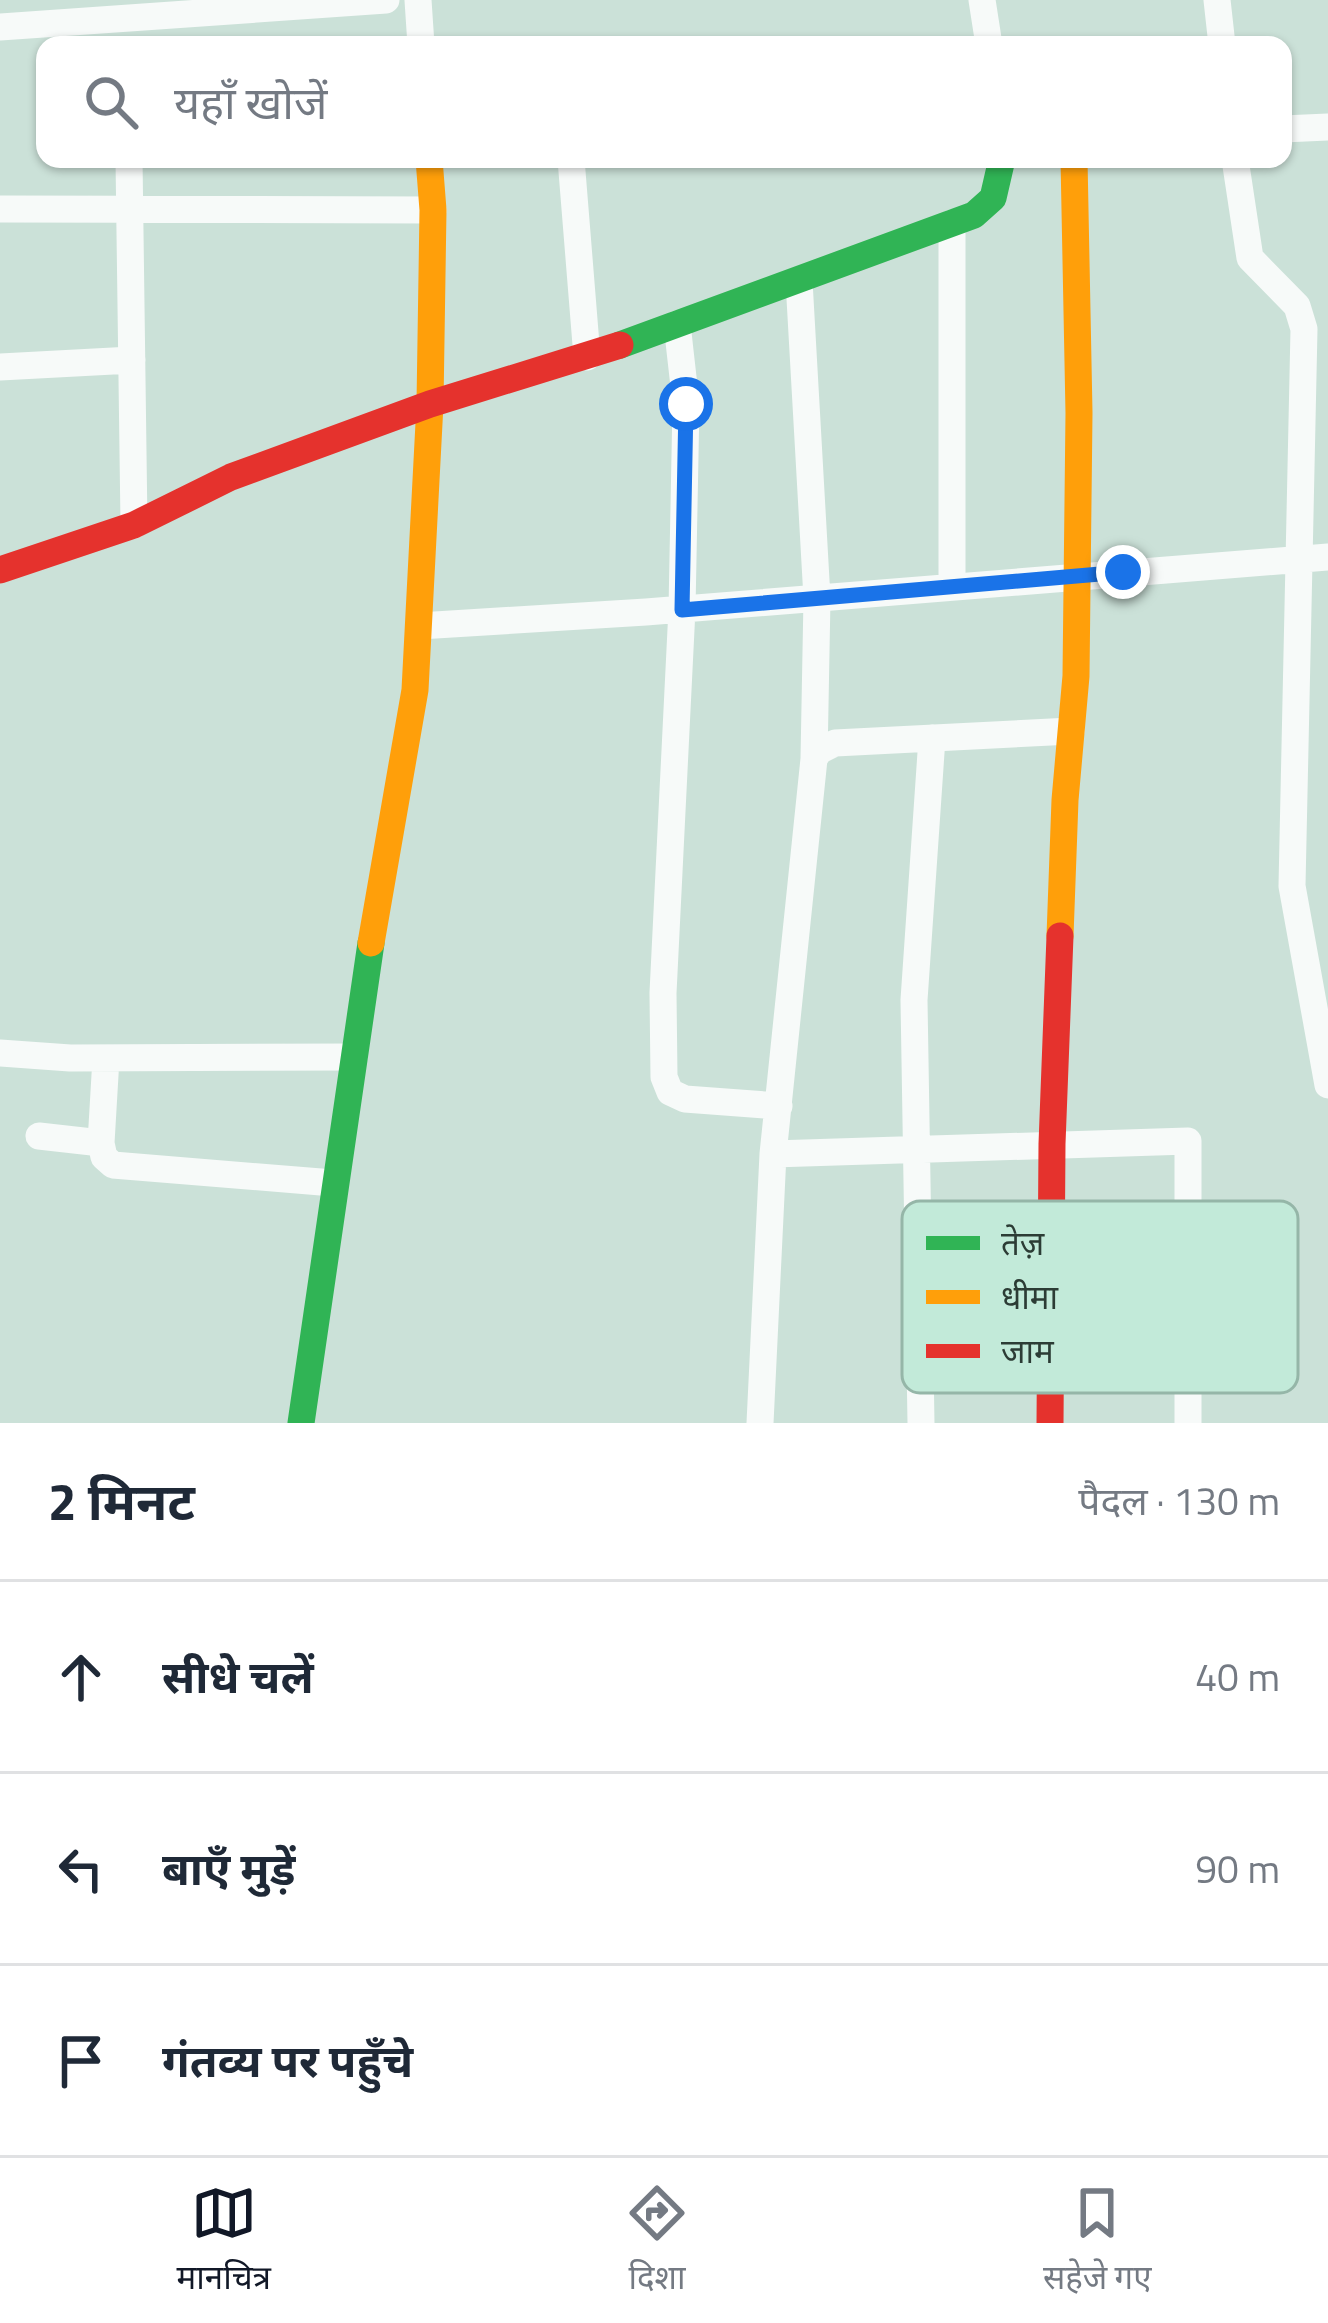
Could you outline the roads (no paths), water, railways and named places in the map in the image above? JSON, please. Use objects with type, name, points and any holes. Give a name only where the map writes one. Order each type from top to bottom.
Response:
[{"type":"street","points":[[0,27],[386,0]]},
{"type":"street","points":[[418,0],[420,36]]},
{"type":"street","points":[[982,0],[988,36]]},
{"type":"street","points":[[1217,0],[1221,36]]},
{"type":"street","points":[[1292,129],[1328,127]]},
{"type":"street","points":[[129,168],[134,525]]},
{"type":"street","points":[[301,1423],[333,1183],[415,690],[430,404],[430,168]]},
{"type":"street","points":[[572,168],[587,357]]},
{"type":"street","points":[[0,570],[134,525],[231,477],[430,404],[587,357],[974,215],[992,198],[1000,168]]},
{"type":"street","points":[[1052,1201],[1078,575],[1073,168]]},
{"type":"street","points":[[1236,168],[1250,258],[1297,306],[1304,328],[1315,559],[1292,886],[1328,1085]]},
{"type":"street","points":[[0,209],[433,210]]},
{"type":"street","points":[[952,223],[952,586]]},
{"type":"street","points":[[760,1423],[773,1154],[814,759],[817,598],[799,281]]},
{"type":"street","points":[[677,324],[686,404],[682,610],[663,994],[664,1077],[670,1092],[685,1100],[778,1106]]},
{"type":"street","points":[[0,367],[132,360]]},
{"type":"street","points":[[418,626],[682,610],[1315,559]]},
{"type":"street","points":[[814,759],[835,743],[1071,730]]},
{"type":"street","points":[[917,1201],[914,1000],[932,738]]},
{"type":"street","points":[[0,1053],[106,1058],[354,1057]]},
{"type":"street","points":[[106,1058],[100,1143],[104,1157],[113,1165],[333,1183]]},
{"type":"street","points":[[39,1136],[100,1143]]},
{"type":"street","points":[[773,1154],[1188,1141],[1188,1201]]},
{"type":"street","points":[[920,1393],[921,1423]]},
{"type":"street","points":[[1050,1393],[1050,1423]]}]
